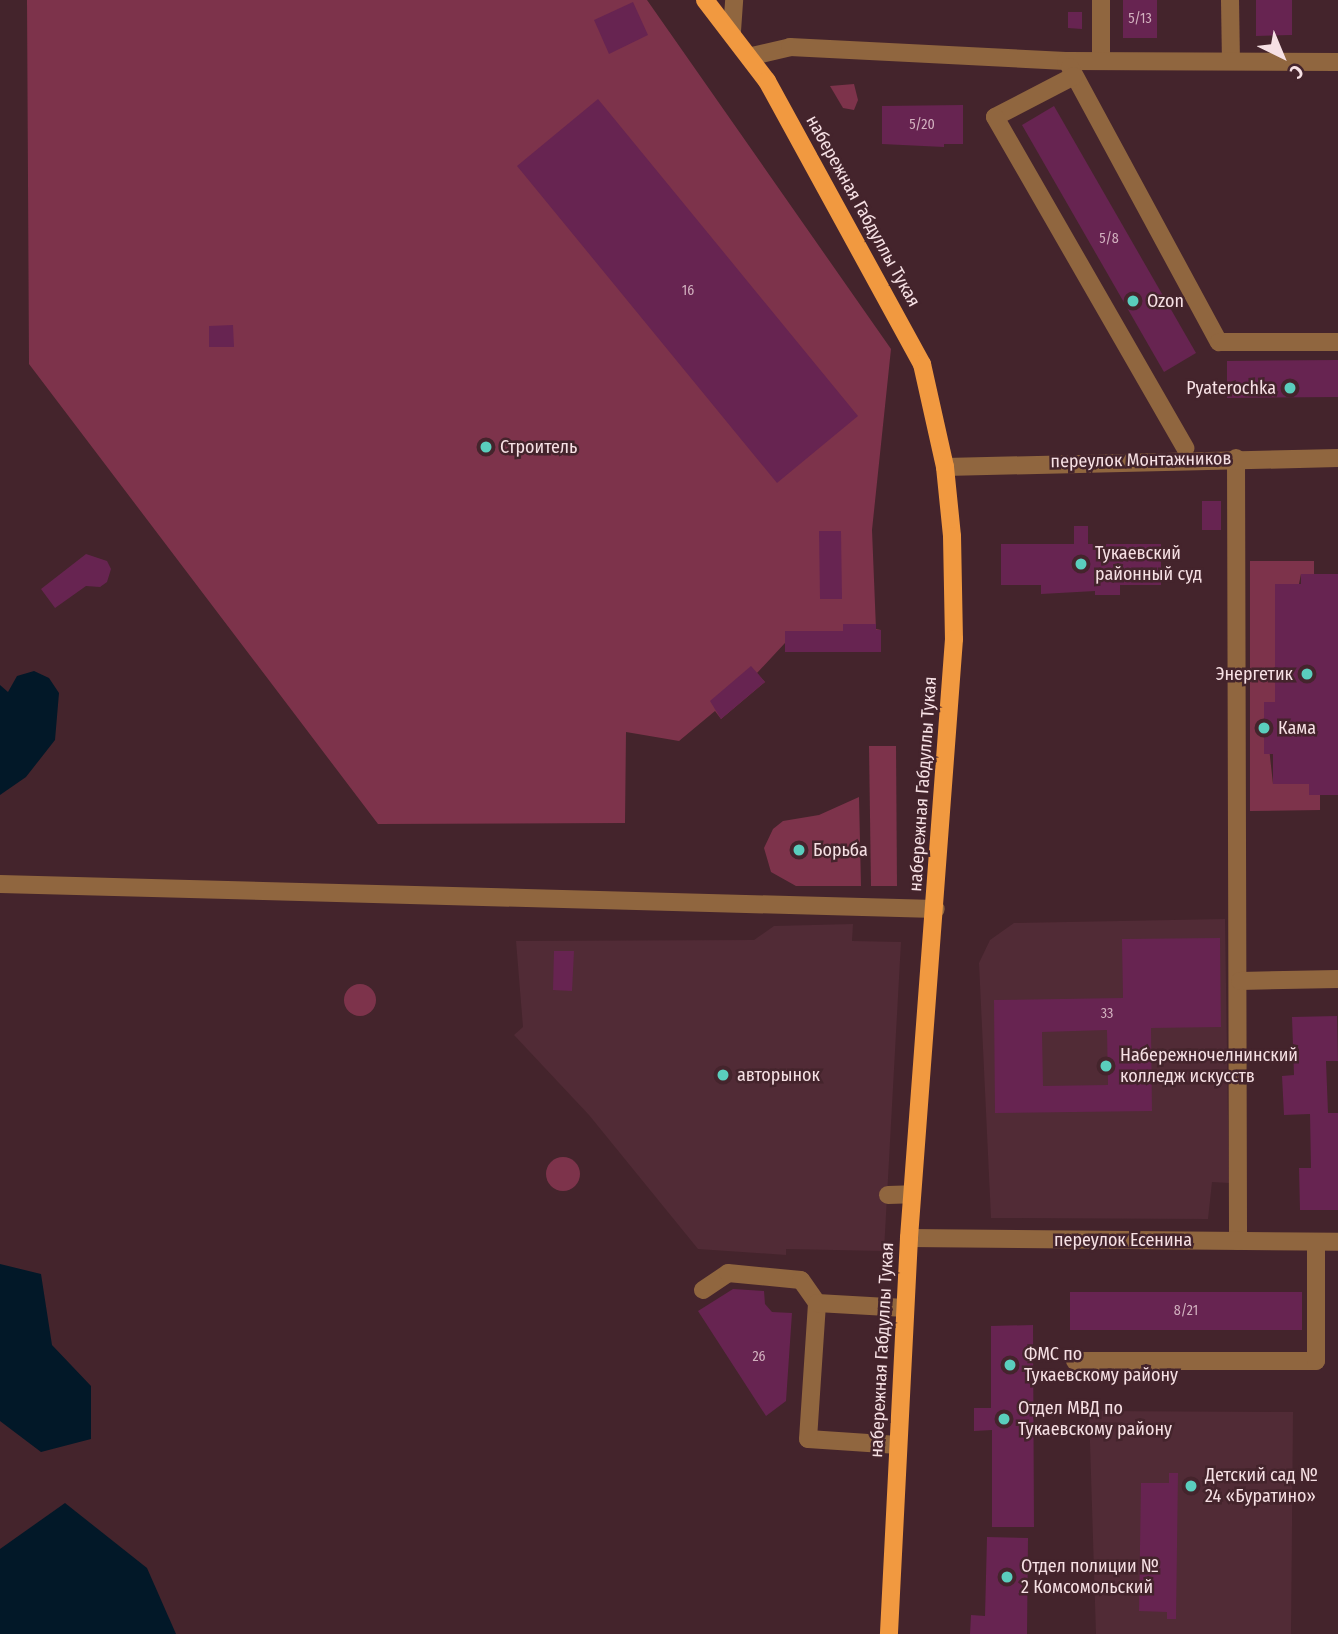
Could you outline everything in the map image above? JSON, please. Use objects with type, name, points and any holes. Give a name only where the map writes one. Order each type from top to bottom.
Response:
[{"type":"main road","name":"набережная Габдуллы Тукая","points":[[705,0],[752,56],[922,364],[945,467],[952,536],[954,639],[936,909],[909,1238],[889,1634]]},
{"type":"street","points":[[733,31],[734,0]]},
{"type":"street","points":[[1101,0],[1101,60]]},
{"type":"street","points":[[1230,0],[1230,61]]},
{"type":"street","points":[[752,56],[790,47],[1070,68]]},
{"type":"street","points":[[1185,447],[995,117],[1070,68],[1101,60],[1338,62]]},
{"type":"street","points":[[1070,68],[1219,342],[1338,342]]},
{"type":"street","points":[[1236,458],[1240,981],[1238,1241]]},
{"type":"street","name":"переулок Монтажников","points":[[945,467],[1236,458],[1338,458]]},
{"type":"street","points":[[0,884],[936,909]]},
{"type":"street","points":[[1240,981],[1338,979]]},
{"type":"street","points":[[888,1195],[912,1194]]},
{"type":"street","name":"переулок Есенина","points":[[909,1238],[1338,1242]]},
{"type":"street","points":[[1075,1361],[1316,1361],[1316,1242]]},
{"type":"street","points":[[703,1290],[729,1273],[801,1280],[817,1303],[808,1439],[898,1445]]},
{"type":"street","points":[[817,1303],[905,1308]]},
{"type":"shaded area","name":"Строитель","points":[[27,0],[647,0],[891,349],[872,530],[876,629],[881,630],[881,652],[785,643],[757,673],[765,682],[721,719],[715,711],[679,741],[626,732],[625,823],[378,824],[29,364]]},
{"type":"shaded area","points":[[854,84],[858,100],[854,110],[843,108],[830,86]]},
{"type":"shaded area","points":[[1250,561],[1314,561],[1314,574],[1301,574],[1275,702],[1264,702],[1273,784],[1309,784],[1309,795],[1320,795],[1320,810],[1250,811]]},
{"type":"shaded area","points":[[869,746],[896,746],[897,886],[871,886]]},
{"type":"shaded area","points":[[859,797],[861,886],[796,886],[771,872],[764,848],[773,829],[783,821],[819,815]]},
{"type":"shaded area","name":"Набережночелнинский колледж искусств","points":[[1225,919],[1229,1183],[1212,1182],[1208,1219],[991,1218],[979,963],[990,940],[1014,923]]},
{"type":"shaded area","name":"авторынок","points":[[853,924],[852,941],[901,942],[884,1251],[786,1249],[786,1255],[698,1249],[589,1115],[514,1035],[523,1027],[516,941],[754,940],[774,926]]},
{"type":"shaded area","points":[[360,984],[371,989],[376,1000],[371,1011],[360,1016],[349,1011],[344,1000],[349,989]]},
{"type":"shaded area","points":[[563,1157],[575,1162],[580,1174],[575,1186],[563,1191],[551,1186],[546,1174],[551,1162]]},
{"type":"shaded area","name":"Детский сад № 24 «Буратино»","points":[[1089,1411],[1293,1412],[1291,1634],[1096,1634]]},
{"type":"water","points":[[34,671],[49,678],[59,693],[55,740],[26,777],[0,795],[0,685],[8,692],[17,676]]},
{"type":"water","points":[[0,1264],[41,1274],[52,1345],[91,1386],[91,1439],[41,1452],[0,1421]]},
{"type":"water","points":[[65,1503],[147,1568],[176,1634],[0,1634],[0,1549]]},
{"type":"building","points":[[1123,0],[1157,0],[1157,38],[1123,38]]},
{"type":"building","points":[[1256,0],[1292,0],[1292,35],[1256,36]]},
{"type":"building","points":[[633,2],[648,35],[609,54],[594,20]]},
{"type":"building","points":[[1068,12],[1082,12],[1082,29],[1068,28]]},
{"type":"building","points":[[598,99],[858,416],[777,483],[517,166]]},
{"type":"building","points":[[963,105],[963,144],[944,144],[944,147],[882,144],[882,106]]},
{"type":"building","points":[[1054,106],[1196,353],[1164,372],[1022,125]]},
{"type":"building","points":[[233,325],[234,347],[209,347],[209,326]]},
{"type":"building","points":[[1338,360],[1338,397],[1227,398],[1227,361]]},
{"type":"building","points":[[1202,501],[1221,501],[1221,530],[1202,530]]},
{"type":"building","name":"Тукаевский районный суд","points":[[1074,526],[1088,526],[1088,544],[1161,544],[1161,585],[1120,585],[1120,595],[1095,595],[1095,591],[1041,594],[1041,585],[1001,585],[1001,544],[1074,544]]},
{"type":"building","points":[[819,531],[841,531],[842,599],[820,599]]},
{"type":"building","points":[[86,554],[107,561],[111,569],[107,582],[100,587],[86,586],[55,608],[41,589]]},
{"type":"building","name":"Энергетик","points":[[1301,574],[1338,574],[1338,795],[1309,795],[1309,784],[1273,784],[1273,754],[1264,754],[1264,702],[1275,702],[1275,584],[1301,584]]},
{"type":"building","points":[[843,624],[876,624],[876,630],[881,630],[881,652],[785,652],[785,631],[843,631]]},
{"type":"building","points":[[751,666],[765,682],[721,719],[710,701]]},
{"type":"building","points":[[1220,938],[1221,1027],[1151,1028],[1152,1111],[995,1113],[994,1000],[1123,998],[1122,939]],"holes":[[[1107,1030],[1108,1085],[1043,1086],[1042,1032]]]},
{"type":"building","points":[[554,951],[574,951],[572,991],[553,990]]},
{"type":"building","points":[[1337,1016],[1338,1061],[1326,1061],[1328,1113],[1338,1113],[1338,1210],[1300,1210],[1299,1168],[1311,1168],[1310,1114],[1284,1115],[1282,1076],[1294,1075],[1292,1017]]},
{"type":"building","points":[[733,1289],[764,1291],[765,1304],[772,1312],[792,1313],[786,1401],[766,1416],[698,1311]]},
{"type":"building","points":[[1070,1292],[1302,1292],[1302,1330],[1070,1330]]},
{"type":"building","name":"Отдел МВД по Тукаевскому району","points":[[1033,1325],[1034,1527],[992,1527],[992,1430],[974,1431],[974,1408],[991,1408],[991,1326]]},
{"type":"building","points":[[1169,1473],[1178,1473],[1176,1619],[1167,1619],[1167,1612],[1139,1611],[1141,1483],[1169,1483]]},
{"type":"building","name":"Отдел полиции № 2 Комсомольский","points":[[987,1537],[1028,1538],[1027,1634],[970,1634],[971,1615],[985,1616]]},
{"type":"place","name":"Ozon","points":[[1133,301]]},
{"type":"place","name":"Pyaterochka","points":[[1290,388]]},
{"type":"place","name":"Строитель","points":[[486,447]]},
{"type":"place","name":"Тукаевский районный суд","points":[[1081,564]]},
{"type":"place","name":"Энергетик","points":[[1307,674]]},
{"type":"place","name":"Кама","points":[[1264,728]]},
{"type":"place","name":"Борьба","points":[[799,850]]},
{"type":"place","name":"Набережночелнинский колледж искусств","points":[[1106,1066]]},
{"type":"place","name":"авторынок","points":[[723,1075]]},
{"type":"place","name":"ФМС по Тукаевскому району","points":[[1010,1365]]},
{"type":"place","name":"Отдел МВД по Тукаевскому району","points":[[1004,1419]]},
{"type":"place","name":"Детский сад № 24 «Буратино»","points":[[1191,1486]]},
{"type":"place","name":"Отдел полиции № 2 Комсомольский","points":[[1007,1577]]}]
